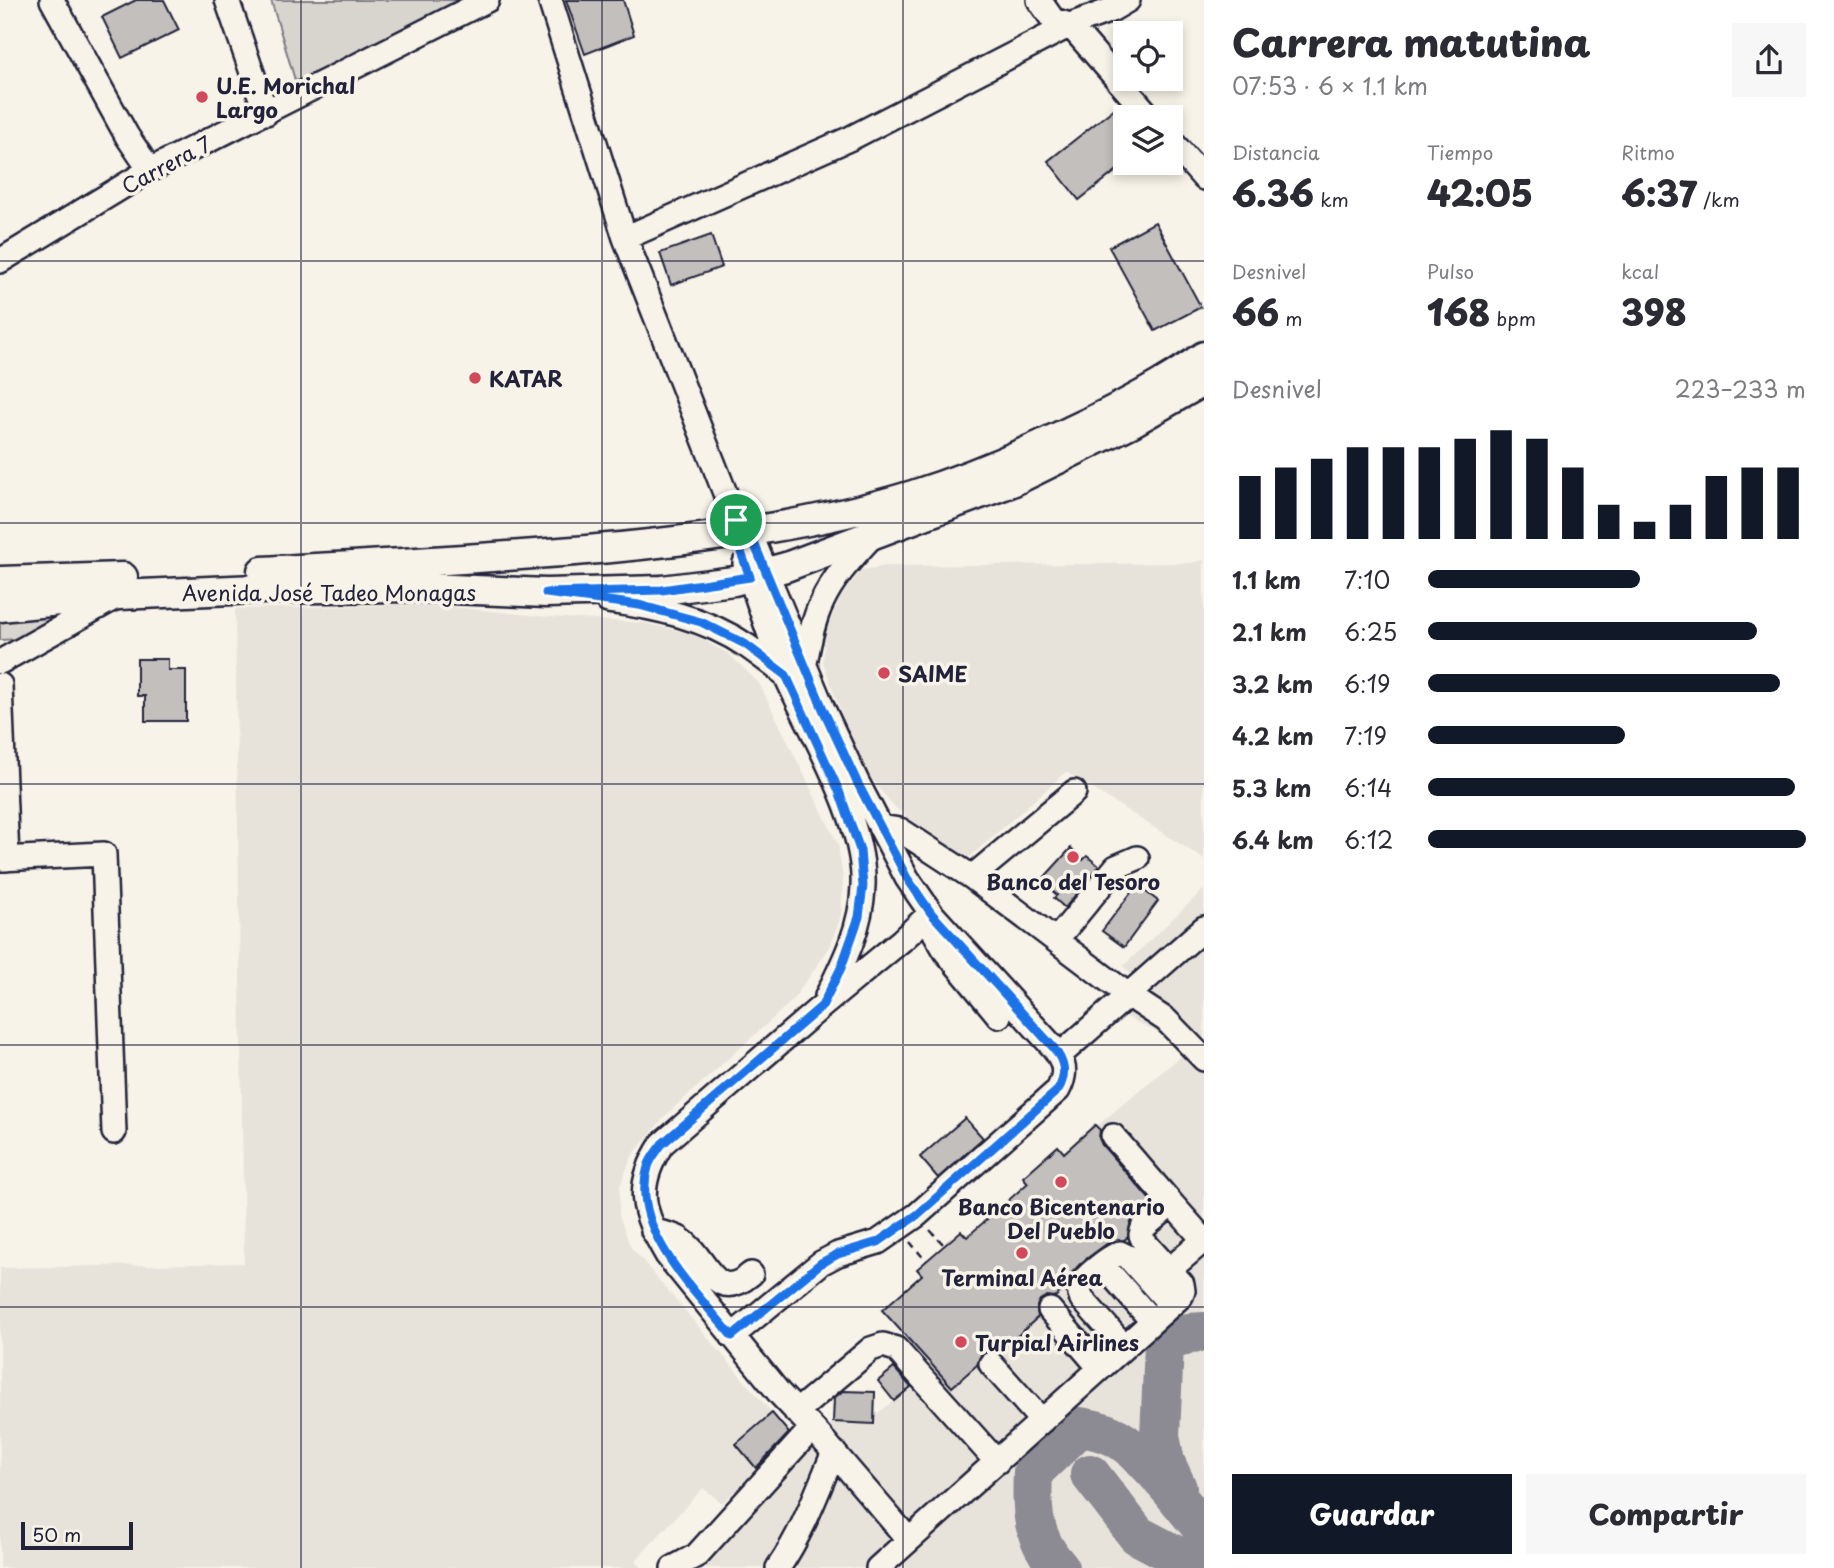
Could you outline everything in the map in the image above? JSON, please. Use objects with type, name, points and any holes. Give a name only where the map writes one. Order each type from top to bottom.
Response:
[{"type":"main road","name":"Avenida José Tadeo Monagas","points":[[0,581],[514,557],[839,514],[911,495],[1000,465],[1119,408],[1204,356]]},
{"type":"main road","name":"Avenida José Tadeo Monagas","points":[[0,607],[119,595],[255,589],[402,587],[546,593],[662,590],[758,575],[1012,482],[1133,422],[1204,381]]},
{"type":"street","points":[[52,0],[127,136],[150,170]]},
{"type":"street","points":[[227,0],[266,113]]},
{"type":"street","name":"Carrera 7","points":[[0,261],[150,170],[487,0]]},
{"type":"street","points":[[550,0],[625,238],[795,671],[848,786],[880,827],[929,915],[946,952],[999,1016]]},
{"type":"street","points":[[1039,0],[1053,20],[1070,25],[1140,105]]},
{"type":"street","points":[[625,238],[850,138],[1070,25],[1111,10],[1128,0]]},
{"type":"street","points":[[1183,154],[1204,178]]},
{"type":"street","points":[[795,671],[822,602],[837,576],[873,535]]},
{"type":"street","points":[[546,593],[639,605],[701,622],[795,671]]},
{"type":"street","points":[[0,662],[119,595]]},
{"type":"street","points":[[0,685],[4,859],[104,854],[114,1132]]},
{"type":"street","points":[[822,1006],[852,940],[859,917],[863,886],[860,850],[848,786]]},
{"type":"street","points":[[972,877],[1074,792]]},
{"type":"street","points":[[880,827],[900,830],[972,877],[1128,995],[1166,1020],[1204,1059]]},
{"type":"street","points":[[1056,939],[1116,867],[1137,858]]},
{"type":"street","points":[[909,1540],[732,1336],[667,1255],[646,1212],[644,1186],[648,1165],[662,1144],[929,915]]},
{"type":"street","points":[[732,1336],[821,1263],[838,1254],[878,1242],[917,1215],[1058,1090],[1064,1079],[1064,1066],[1060,1055],[929,915]]},
{"type":"street","points":[[1060,1055],[1204,928]]},
{"type":"street","points":[[902,940],[946,952]]},
{"type":"street","points":[[1113,1136],[1204,1240],[1168,1270]]},
{"type":"street","points":[[878,1568],[1181,1296],[1182,1284],[1144,1242],[1141,1235],[1143,1228],[1172,1203]]},
{"type":"street","points":[[653,1231],[678,1238],[721,1284],[729,1287],[739,1284],[751,1274]]},
{"type":"street","points":[[1124,1346],[1079,1291],[1081,1283],[1101,1264],[1120,1253],[1128,1257],[1171,1305]]},
{"type":"street","points":[[1101,1264],[1152,1321]]},
{"type":"street","points":[[1050,1310],[1100,1368]]},
{"type":"street","points":[[673,1568],[697,1555],[804,1420],[871,1349],[883,1345],[895,1349],[915,1368],[997,1462]]},
{"type":"street","points":[[991,1364],[1042,1421]]},
{"type":"street","points":[[778,1568],[805,1521],[834,1452]]},
{"type":"path","points":[[923,1222],[944,1245]]},
{"type":"path","points":[[908,1240],[926,1261]]},
{"type":"shaded area","points":[[271,0],[480,0],[298,90]]},
{"type":"shaded area","points":[[1204,560],[1204,859],[1066,772],[964,862],[897,809],[874,783],[852,743],[823,662],[826,631],[840,598],[861,570],[886,566],[1190,563]]},
{"type":"shaded area","points":[[421,604],[644,623],[692,634],[729,654],[759,683],[838,844],[843,879],[841,915],[830,947],[792,1001],[665,1116],[632,1156],[620,1186],[619,1215],[630,1246],[772,1413],[736,1444],[757,1469],[722,1503],[703,1488],[635,1561],[641,1568],[0,1568],[0,1268],[244,1263],[235,609]]},
{"type":"shaded area","points":[[75,615],[20,639],[0,640],[0,617]]},
{"type":"shaded area","points":[[1204,889],[1204,1568],[698,1568],[833,1422],[873,1424],[874,1416],[935,1369],[882,1310],[922,1275],[917,1269],[961,1231],[967,1237],[1027,1183],[1023,1177],[1058,1146],[1064,1153],[1181,1056],[1162,1035],[1125,1016],[1150,994],[1123,966]]},
{"type":"building","points":[[136,0],[164,0],[179,30],[122,58],[102,17]]},
{"type":"building","points":[[566,0],[623,0],[634,35],[585,54]]},
{"type":"building","points":[[1113,110],[1113,173],[1079,200],[1048,161]]},
{"type":"building","points":[[1155,222],[1201,307],[1155,331],[1109,247]]},
{"type":"building","points":[[711,235],[722,267],[671,285],[660,253]]},
{"type":"building","points":[[137,659],[168,659],[168,670],[186,670],[186,721],[145,721],[145,696],[137,696]]},
{"type":"building","points":[[1071,848],[1083,860],[1087,856],[1099,866],[1065,908],[1054,898],[1057,895],[1041,881]]},
{"type":"building","points":[[1137,885],[1158,901],[1124,947],[1102,931]]},
{"type":"building","points":[[965,1118],[983,1138],[938,1178],[920,1157]]},
{"type":"building","name":"Terminal Aérea","points":[[1095,1125],[1100,1130],[1102,1145],[1152,1202],[1134,1218],[1128,1237],[1108,1243],[1081,1263],[1070,1275],[1066,1288],[1055,1297],[1047,1296],[1040,1300],[1037,1306],[1038,1317],[999,1353],[989,1350],[982,1353],[977,1365],[952,1387],[882,1310],[922,1275],[917,1269],[961,1231],[967,1237],[1028,1183],[1023,1177],[1058,1146],[1064,1153]]},
{"type":"building","points":[[894,1368],[911,1387],[894,1401],[878,1381]]},
{"type":"building","points":[[843,1391],[875,1392],[874,1424],[833,1422],[834,1398]]},
{"type":"building","points":[[772,1413],[789,1433],[756,1468],[736,1444]]},
{"type":"taxiway","points":[[1177,1488],[1165,1462],[1160,1436],[1164,1344],[1189,1333],[1204,1332]]},
{"type":"taxiway","points":[[1059,1568],[1038,1535],[1033,1512],[1033,1472],[1080,1427],[1108,1434],[1129,1446],[1152,1468],[1204,1530]]},
{"type":"taxiway","points":[[1090,1474],[1137,1535],[1175,1555],[1204,1562]]},
{"type":"place","name":"U.E. Morichal Largo","points":[[202,97]]},
{"type":"place","name":"KATAR","points":[[475,378]]},
{"type":"place","name":"SAIME","points":[[884,673]]},
{"type":"place","name":"Banco del Tesoro","points":[[1073,857]]},
{"type":"place","name":"Banco Bicentenario Del Pueblo","points":[[1061,1182]]},
{"type":"place","name":"Terminal Aérea","points":[[1022,1253]]},
{"type":"place","name":"Turpial Airlines","points":[[961,1342]]},
{"type":"route","points":[[736,520],[749,531],[823,709],[907,878],[931,913],[1060,1055],[1064,1066],[1064,1079],[1058,1090],[917,1215],[878,1242],[838,1254],[821,1263],[732,1336],[667,1255],[653,1231],[646,1212],[644,1186],[648,1165],[662,1144],[822,1006],[841,968],[859,917],[863,886],[860,850],[839,791],[786,675],[745,644],[701,622],[639,605],[546,593],[662,590],[750,577],[734,533],[736,520]]}]
